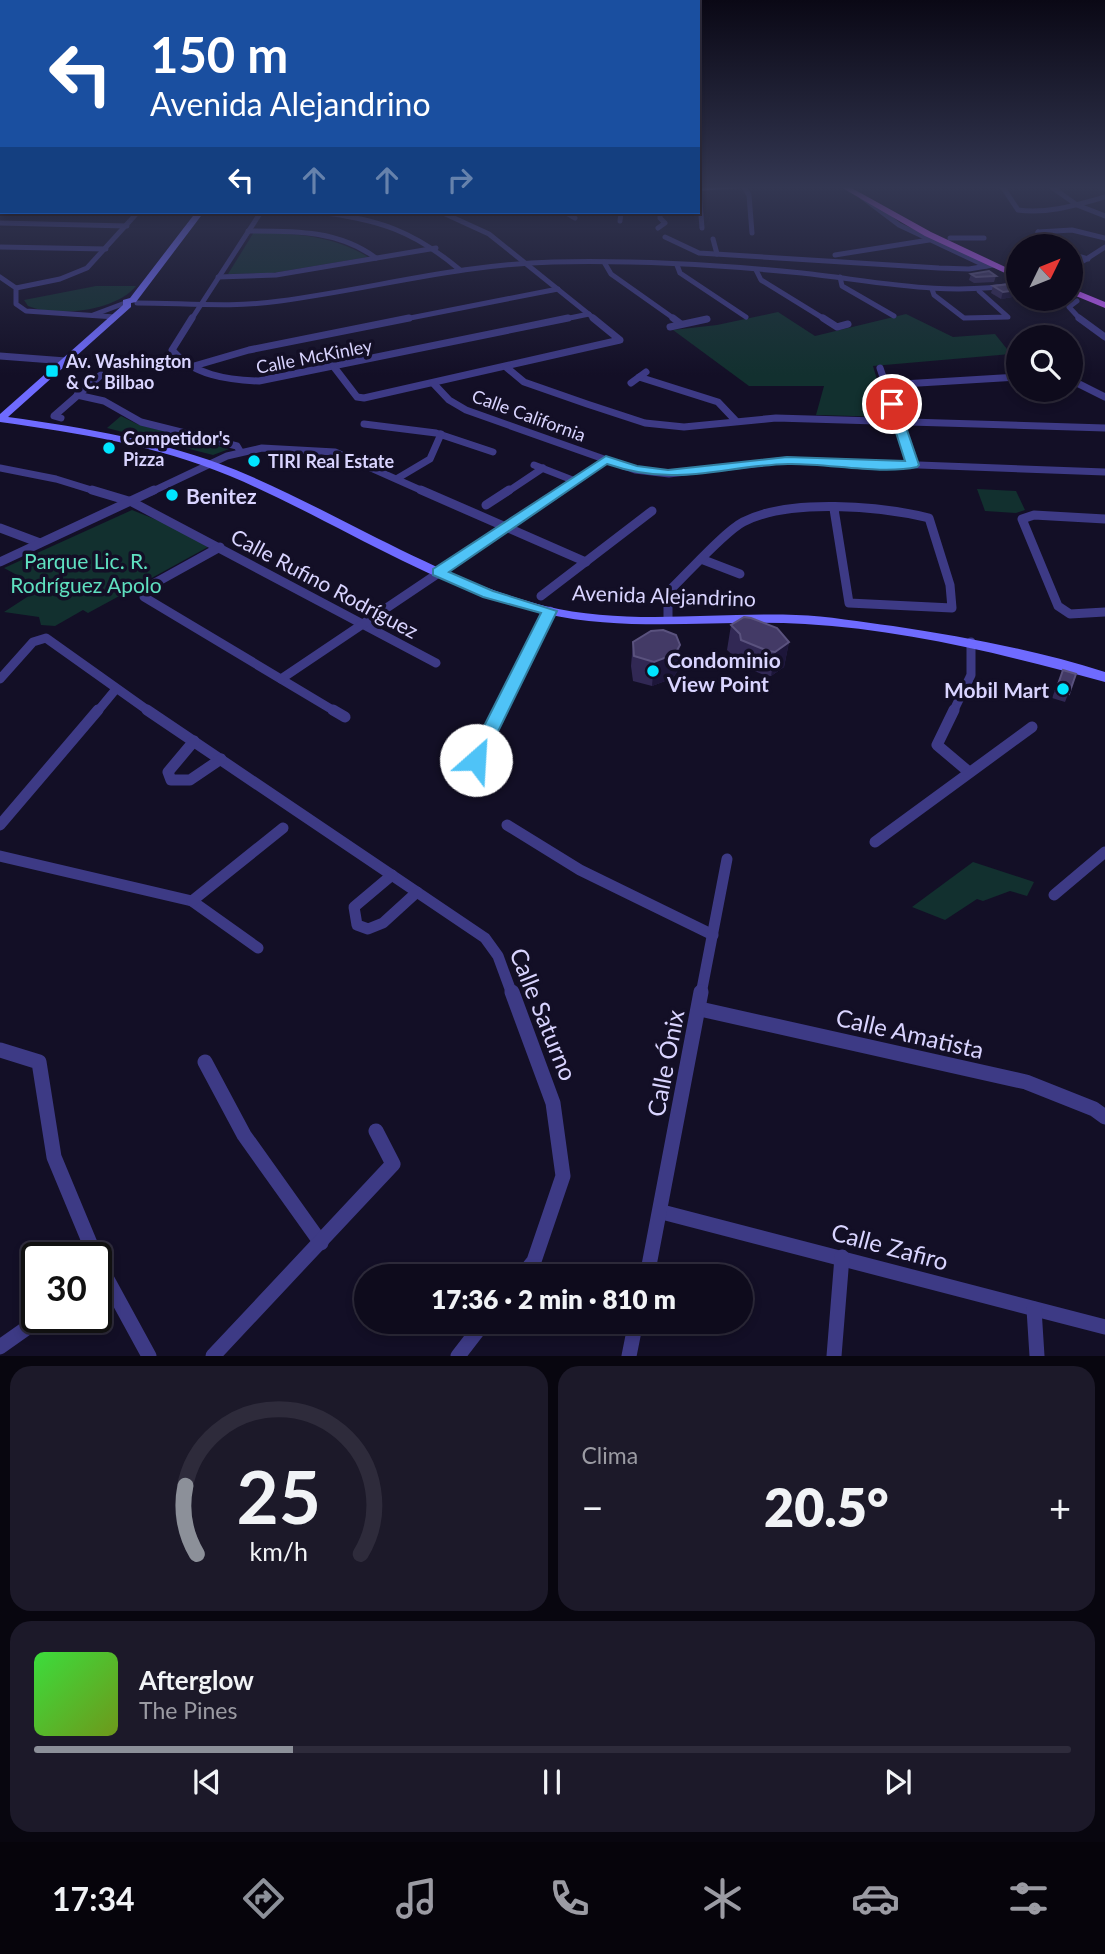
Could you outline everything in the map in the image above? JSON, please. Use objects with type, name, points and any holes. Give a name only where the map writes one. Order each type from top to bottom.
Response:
[{"type":"main road","points":[[958,249],[1006,271]]},
{"type":"main road","points":[[976,249],[1006,263]]},
{"type":"main road","points":[[1083,296],[1105,305]]},
{"type":"main road","points":[[1083,304],[1105,313]]},
{"type":"street","points":[[0,277],[16,288],[77,273],[91,265],[106,249]]},
{"type":"street","points":[[0,419],[131,303],[172,249]]},
{"type":"street","name":"Calle McKinley","points":[[236,249],[172,350],[179,358],[225,379],[247,383],[589,314]]},
{"type":"street","points":[[361,249],[376,258]]},
{"type":"street","points":[[218,277],[276,275],[428,249]]},
{"type":"street","points":[[437,249],[460,270]]},
{"type":"street","points":[[334,367],[357,397],[369,398],[620,340],[507,249]]},
{"type":"street","points":[[687,249],[717,254],[939,268],[989,265]]},
{"type":"street","points":[[716,249],[717,254]]},
{"type":"street","points":[[835,255],[871,249]]},
{"type":"street","points":[[951,249],[989,265]]},
{"type":"street","points":[[1083,262],[1102,249]]},
{"type":"street","points":[[1083,258],[1088,259]]},
{"type":"street","points":[[91,316],[131,303],[277,302],[460,270],[526,264],[604,262],[677,265],[840,277],[932,289],[978,291],[1006,286]]},
{"type":"street","points":[[604,262],[611,274],[681,324]]},
{"type":"street","points":[[677,265],[680,273],[746,317]]},
{"type":"street","points":[[756,270],[761,280],[825,320],[837,327],[848,324]]},
{"type":"street","points":[[840,277],[842,286],[894,316]]},
{"type":"street","points":[[16,288],[16,304],[26,311],[115,317]]},
{"type":"street","points":[[194,366],[239,352],[558,289]]},
{"type":"street","points":[[932,289],[934,295],[967,319],[1008,317],[978,291]]},
{"type":"street","points":[[1073,312],[1086,326],[1105,337]]},
{"type":"street","points":[[735,319],[755,315]]},
{"type":"street","points":[[670,327],[707,319]]},
{"type":"street","points":[[0,356],[66,360]]},
{"type":"street","points":[[506,368],[524,383],[645,423],[684,427],[776,418],[1105,428]]},
{"type":"street","points":[[880,368],[913,465]]},
{"type":"street","points":[[631,383],[646,372]]},
{"type":"street","points":[[61,418],[54,416],[101,374]]},
{"type":"street","points":[[639,377],[718,402],[736,421]]},
{"type":"street","points":[[886,385],[1006,378]]},
{"type":"street","name":"Calle California","points":[[433,383],[449,400],[466,410],[635,470],[668,474],[787,460],[1105,472]]},
{"type":"street","points":[[1083,386],[1105,397]]},
{"type":"street","points":[[77,395],[104,401],[141,422],[237,446],[240,451]]},
{"type":"street","name":"Avenida Alejandrino","points":[[0,419],[92,432],[182,453],[488,594],[550,611],[593,617],[797,620],[971,642],[1061,662],[1105,677]]},
{"type":"street","points":[[364,424],[441,434],[494,452]]},
{"type":"street","points":[[398,478],[430,459],[441,434]]},
{"type":"street","points":[[0,562],[210,464],[240,451],[262,448],[335,452],[586,562]]},
{"type":"street","points":[[281,679],[606,460]]},
{"type":"street","points":[[534,465],[575,481]]},
{"type":"street","name":"Calle Rufino Rodríguez","points":[[0,468],[87,487],[132,502],[436,663]]},
{"type":"street","points":[[486,505],[543,468]]},
{"type":"street","points":[[668,619],[668,592],[741,523],[752,517],[806,509],[834,509],[911,512],[929,518],[950,585],[953,608],[849,603],[834,509]]},
{"type":"street","points":[[541,596],[652,511]]},
{"type":"street","points":[[1104,520],[1034,515],[1022,519],[1058,606],[1070,614],[1105,612]]},
{"type":"street","points":[[0,528],[40,544]]},
{"type":"street","points":[[220,547],[146,588],[143,594],[146,599],[345,717]]},
{"type":"street","points":[[701,559],[740,574]]},
{"type":"street","points":[[476,760],[550,611]]},
{"type":"street","name":"Calle Saturno","points":[[0,679],[30,645],[46,638],[300,816],[485,938],[498,956],[553,1103],[563,1176],[532,1264]]},
{"type":"street","points":[[969,772],[937,745],[971,675],[971,642]]},
{"type":"street","points":[[0,825],[116,689]]},
{"type":"street","points":[[875,842],[1032,727]]},
{"type":"street","points":[[194,741],[171,766],[168,772],[172,779],[190,780],[221,759]]},
{"type":"street","points":[[507,825],[580,870],[713,935]]},
{"type":"street","points":[[192,901],[283,828]]},
{"type":"street","points":[[1054,895],[1105,852]]},
{"type":"street","points":[[0,856],[192,901],[258,948]]},
{"type":"street","name":"Calle Ónix","points":[[650,1264],[662,1212],[727,859]]},
{"type":"street","points":[[392,875],[354,907],[357,925],[368,929],[383,923],[417,892]]},
{"type":"street","name":"Calle Amatista","points":[[700,1009],[1026,1082],[1094,1109],[1105,1117]]},
{"type":"street","points":[[0,1050],[39,1062],[54,1157],[88,1242]]},
{"type":"street","points":[[205,1062],[244,1135],[321,1243]]},
{"type":"street","points":[[213,1356],[393,1164],[376,1132]]},
{"type":"street","name":"Calle Zafiro","points":[[662,1212],[1105,1327]]},
{"type":"street","points":[[834,1356],[842,1257]]},
{"type":"street","points":[[112,1291],[149,1356]]},
{"type":"street","points":[[1034,1309],[1037,1356]]},
{"type":"street","points":[[0,1348],[21,1333]]},
{"type":"street","points":[[458,1356],[475,1334]]},
{"type":"street","points":[[629,1356],[633,1334]]},
{"type":"green space","points":[[243,249],[353,249],[368,257],[273,273],[228,274]]},
{"type":"green space","points":[[96,286],[136,286],[115,301],[70,312],[40,310],[28,306],[24,300]]},
{"type":"green space","points":[[778,312],[815,336],[906,314],[953,337],[995,334],[1006,348],[1006,354],[873,366],[888,417],[816,415],[824,386],[749,386],[673,330],[717,325]]},
{"type":"green space","points":[[121,416],[137,424],[229,449],[213,455],[107,428]]},
{"type":"green space","points":[[977,489],[1016,491],[1025,510],[1016,513],[985,511]]},
{"type":"green space","name":"Parque Lic. R. Rodríguez Apolo","points":[[132,510],[167,524],[208,547],[148,580],[128,587],[123,594],[88,613],[83,610],[55,626],[41,625],[39,617],[4,612],[41,588],[4,568]]},
{"type":"green space","points":[[973,862],[1034,882],[1027,896],[1010,891],[983,901],[977,899],[945,920],[912,907]]},
{"type":"building","points":[[989,271],[996,276],[976,277],[971,274]]},
{"type":"building","points":[[1006,284],[1006,292],[1003,292],[993,286]]},
{"type":"building","points":[[744,617],[777,628],[789,642],[775,652],[741,640],[740,634],[731,625]]},
{"type":"building","points":[[663,630],[676,635],[680,645],[675,654],[654,662],[634,656],[633,642],[651,631]]},
{"type":"building","points":[[1063,670],[1076,674],[1069,694],[1056,690]]},
{"type":"place","name":"Av. Washington & C. Bilbao","points":[[52,371]]},
{"type":"place","name":"Competidor's Pizza","points":[[109,448]]},
{"type":"place","name":"TIRI Real Estate","points":[[254,461]]},
{"type":"place","name":"Benitez","points":[[172,495]]},
{"type":"place","name":"Condominio View Point","points":[[653,671]]},
{"type":"place","name":"Mobil Mart","points":[[1063,689]]},
{"type":"route","points":[[476,760],[550,611],[488,594],[438,572],[606,460],[635,470],[668,474],[787,460],[913,465],[892,404]]}]
